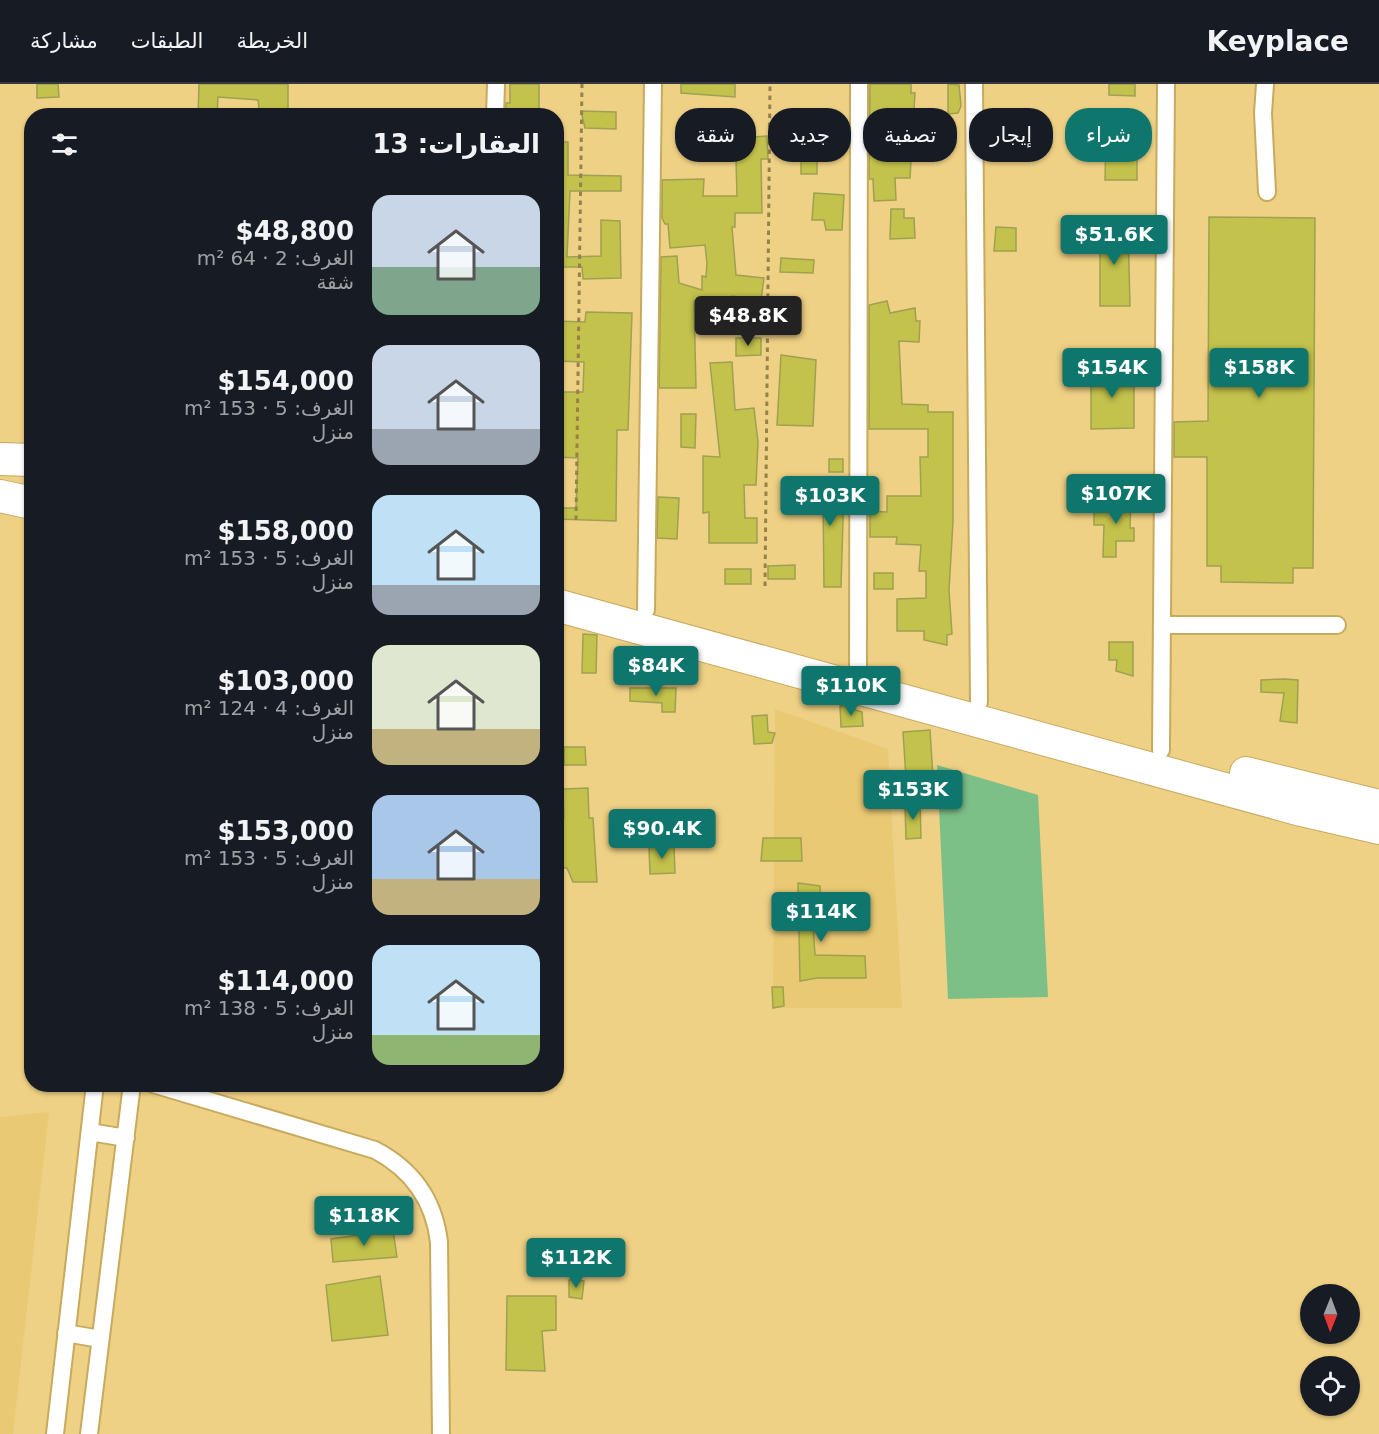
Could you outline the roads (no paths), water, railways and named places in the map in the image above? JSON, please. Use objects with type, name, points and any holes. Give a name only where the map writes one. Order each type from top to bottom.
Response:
[{"type":"highway","points":[[0,459],[24,460]]},
{"type":"highway","points":[[0,496],[24,501]]},
{"type":"highway","points":[[564,586],[858,670],[1379,806]]},
{"type":"highway","points":[[564,606],[1301,810],[1379,828]]},
{"type":"street","points":[[495,108],[496,84]]},
{"type":"street","points":[[646,610],[653,84]]},
{"type":"street","points":[[858,670],[859,84]]},
{"type":"street","points":[[974,84],[979,702]]},
{"type":"street","points":[[1161,750],[1166,84]]},
{"type":"street","points":[[1265,84],[1263,113],[1267,192]]},
{"type":"street","points":[[1163,625],[1337,625]]},
{"type":"street","points":[[55,1434],[94,1092]]},
{"type":"street","points":[[89,1434],[131,1092]]},
{"type":"street","points":[[180,1092],[375,1150],[400,1165],[420,1187],[434,1213],[439,1242],[441,1434]]},
{"type":"street","points":[[90,1132],[126,1138]]},
{"type":"street","points":[[66,1333],[100,1339]]}]
